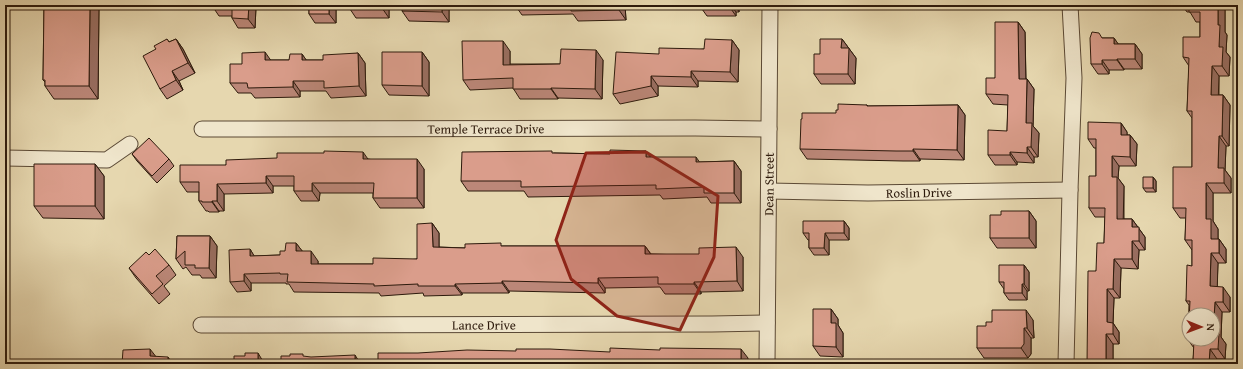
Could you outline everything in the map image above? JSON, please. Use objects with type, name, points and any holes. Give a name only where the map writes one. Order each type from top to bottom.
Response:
[{"type":"street","name":"Dean Street","points":[[767,364],[770,5]]},
{"type":"street","points":[[1066,364],[1074,78],[1070,5]]},
{"type":"street","name":"Temple Terrace Drive","points":[[202,129],[769,129]]},
{"type":"street","points":[[5,158],[107,160],[130,144]]},
{"type":"street","name":"Roslin Drive","points":[[768,191],[876,193],[1070,190]]},
{"type":"street","name":"Lance Drive","points":[[201,325],[767,323]]},
{"type":"highlighted area","points":[[646,152],[718,196],[714,257],[680,330],[617,316],[571,279],[556,240],[586,153]]},
{"type":"building","points":[[44,5],[90,5],[89,86],[45,86],[45,80],[43,80]]},
{"type":"building","points":[[213,5],[249,5],[248,19],[232,18],[232,7],[213,7]]},
{"type":"building","points":[[309,5],[329,5],[329,14],[309,14]]},
{"type":"building","points":[[350,5],[382,5],[382,8],[350,9]]},
{"type":"building","points":[[402,5],[442,5],[442,12],[402,11]]},
{"type":"building","points":[[571,5],[619,5],[619,10],[571,11]]},
{"type":"building","points":[[729,5],[729,6],[701,6]]},
{"type":"building","points":[[1189,5],[1218,5],[1218,25],[1220,25],[1219,47],[1223,47],[1222,66],[1212,66],[1211,95],[1223,95],[1222,136],[1219,136],[1218,168],[1224,168],[1224,183],[1206,183],[1206,219],[1211,219],[1211,239],[1219,239],[1219,253],[1211,253],[1210,286],[1223,287],[1223,302],[1215,302],[1215,307],[1190,307],[1190,301],[1186,301],[1187,265],[1192,266],[1192,240],[1185,240],[1186,208],[1173,208],[1173,167],[1192,167],[1192,111],[1187,111],[1189,58],[1183,57],[1183,37],[1200,37],[1200,12],[1189,12]]},
{"type":"building","points":[[995,22],[1018,22],[1019,79],[1027,79],[1026,123],[1032,123],[1031,147],[1027,147],[1027,153],[1010,152],[1010,155],[988,155],[988,130],[1007,131],[1008,95],[986,94],[986,78],[995,78]]},
{"type":"building","points":[[1092,32],[1099,33],[1102,38],[1114,38],[1114,44],[1135,44],[1135,59],[1102,60],[1102,64],[1091,64],[1090,38]]},
{"type":"building","points":[[167,39],[169,42],[176,39],[188,63],[172,71],[176,80],[160,89],[143,56],[156,49],[154,46]]},
{"type":"building","points":[[705,39],[732,40],[730,72],[691,71],[691,77],[651,76],[651,86],[613,94],[616,52],[659,54],[659,48],[704,49]]},
{"type":"building","points":[[820,39],[842,39],[841,48],[849,48],[848,74],[814,74],[814,54],[820,54]]},
{"type":"building","points":[[462,41],[503,41],[503,65],[560,64],[561,49],[596,50],[595,89],[513,89],[513,78],[463,80]]},
{"type":"building","points":[[265,52],[265,60],[289,60],[290,54],[302,54],[302,60],[323,60],[323,55],[358,53],[359,86],[324,88],[324,81],[293,81],[293,87],[248,88],[247,83],[230,83],[230,64],[242,64],[242,53]]},
{"type":"building","points":[[382,52],[422,52],[422,86],[382,85]]},
{"type":"building","points":[[838,104],[867,106],[958,105],[957,150],[913,149],[913,151],[896,151],[800,149],[802,113],[836,113],[836,110],[838,110]]},
{"type":"building","points":[[1088,122],[1121,123],[1121,135],[1130,135],[1130,157],[1112,156],[1112,177],[1117,177],[1117,219],[1132,219],[1132,227],[1139,227],[1139,241],[1132,241],[1132,259],[1114,259],[1113,289],[1107,289],[1107,322],[1113,323],[1113,334],[1106,334],[1106,361],[1111,361],[1111,364],[1087,364],[1088,271],[1096,271],[1097,243],[1104,243],[1105,208],[1089,208],[1089,176],[1096,176],[1096,139],[1088,139]]},
{"type":"building","points":[[149,138],[169,159],[152,176],[132,154]]},
{"type":"building","points":[[610,150],[646,151],[646,157],[696,157],[696,162],[734,161],[734,193],[704,193],[704,187],[656,189],[656,185],[521,187],[521,181],[461,181],[462,152],[552,151],[552,153],[610,154]]},
{"type":"building","points":[[324,151],[363,152],[363,159],[417,159],[417,198],[373,198],[374,183],[312,183],[312,191],[294,191],[294,176],[266,176],[266,183],[217,184],[217,201],[202,202],[199,201],[199,182],[180,182],[180,165],[226,165],[226,160],[277,158],[277,153],[324,153]]},
{"type":"building","points":[[34,164],[95,164],[95,206],[34,206]]},
{"type":"building","points":[[1143,177],[1153,177],[1153,188],[1143,188]]},
{"type":"building","points":[[1001,211],[1029,211],[1029,238],[990,238],[990,215],[1001,215]]},
{"type":"building","points":[[803,221],[844,221],[844,233],[825,233],[824,248],[809,248],[809,233],[803,233]]},
{"type":"building","points":[[432,223],[433,247],[465,248],[465,244],[501,243],[501,246],[645,246],[645,254],[699,254],[699,248],[736,247],[737,281],[694,282],[694,284],[658,284],[658,277],[598,278],[598,283],[502,281],[502,283],[455,284],[455,286],[418,286],[418,284],[374,286],[374,284],[287,282],[288,274],[280,273],[244,274],[244,281],[230,282],[229,250],[250,249],[250,256],[280,255],[280,251],[285,251],[286,243],[296,243],[296,251],[311,251],[311,264],[373,264],[373,258],[417,259],[417,224]]},
{"type":"building","points":[[177,236],[210,236],[209,268],[195,268],[195,265],[185,265],[185,251],[176,259]]},
{"type":"building","points":[[155,249],[169,265],[156,276],[163,284],[152,294],[129,268],[146,252],[149,255]]},
{"type":"building","points":[[999,265],[1024,265],[1024,284],[1022,284],[1022,293],[1004,293],[1004,282],[999,282]]},
{"type":"building","points":[[813,309],[831,309],[831,323],[836,323],[836,347],[813,346]]},
{"type":"building","points":[[992,310],[1026,310],[1027,328],[1024,328],[1024,344],[1021,348],[977,348],[977,326],[986,326],[986,322],[992,322]]},
{"type":"building","points":[[1194,347],[1218,347],[1218,349],[1210,349],[1209,364],[1188,364],[1188,361],[1193,361]]},
{"type":"building","points":[[610,348],[660,350],[660,348],[741,349],[741,364],[378,364],[378,353],[418,353],[467,350],[516,351],[516,349],[610,352]]},
{"type":"building","points":[[150,349],[150,356],[168,357],[168,364],[122,364],[123,350]]},
{"type":"building","points":[[245,353],[258,353],[258,364],[234,364],[234,356],[245,356]]},
{"type":"building","points":[[290,354],[303,354],[303,356],[311,357],[355,355],[355,364],[281,364],[281,356],[290,356]]},
{"type":"building","points":[[196,363],[196,364],[175,364]]}]
